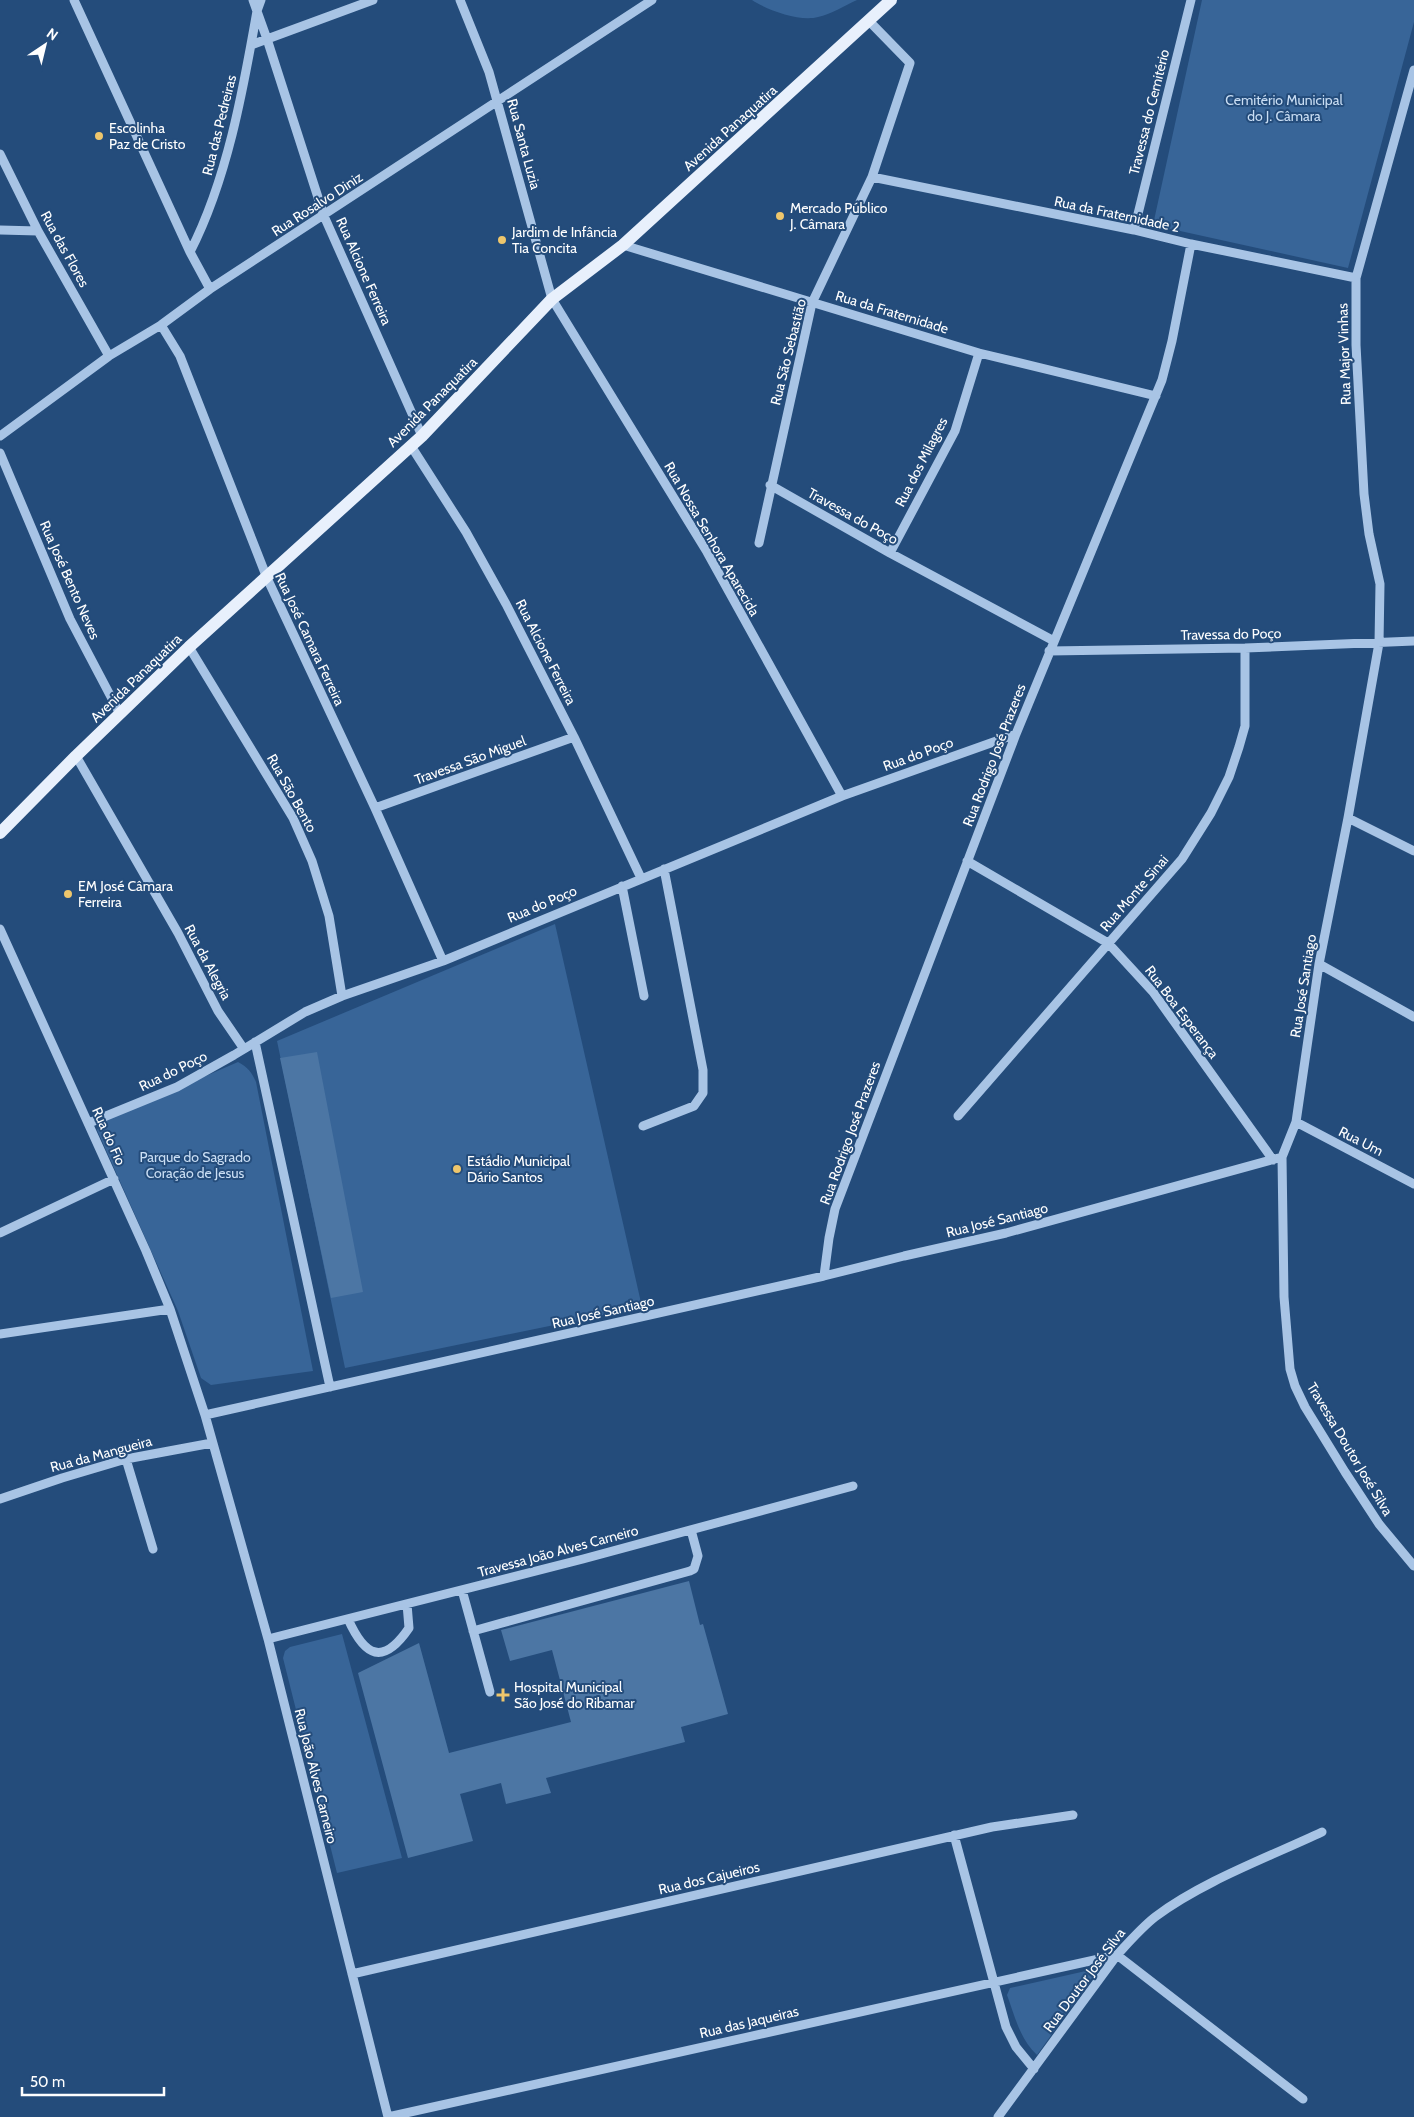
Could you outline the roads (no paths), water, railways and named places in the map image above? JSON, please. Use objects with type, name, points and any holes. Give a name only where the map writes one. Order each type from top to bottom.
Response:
[{"type":"main road","name":"Avenida Panaquatira","points":[[0,833],[76,756],[189,647],[412,446],[552,299],[623,245],[891,0]]},
{"type":"street","points":[[74,0],[190,252],[210,289]]},
{"type":"street","name":"Rua Alcione Ferreira","points":[[253,0],[268,39],[324,216],[422,436]]},
{"type":"street","name":"Rua das Pedreiras","points":[[190,252],[216,194],[243,86],[261,0]]},
{"type":"street","points":[[251,45],[373,0]]},
{"type":"street","name":"Rua Santa Luzia","points":[[460,0],[489,72],[498,101],[552,299]]},
{"type":"street","name":"Rua Rosalvo Diniz","points":[[0,436],[109,356],[162,325],[210,289],[652,0]]},
{"type":"street","name":"Travessa do Cemitério","points":[[1134,230],[1191,0]]},
{"type":"street","name":"Rua São Sebastião","points":[[759,543],[770,485],[812,303],[872,177],[910,63],[869,21]]},
{"type":"street","name":"Rua Major Vinhas","points":[[1379,643],[1380,584],[1369,534],[1364,494],[1356,345],[1356,278],[1414,70]]},
{"type":"street","name":"Rua das Flores","points":[[0,154],[38,231],[109,356]]},
{"type":"street","name":"Rua da Fraternidade 2","points":[[872,177],[1134,230],[1191,244],[1356,278]]},
{"type":"street","points":[[0,230],[38,231]]},
{"type":"street","name":"Rua Rodrigo José Prazeres","points":[[824,1276],[835,1209],[1016,734],[1156,396],[1166,366],[1191,244]]},
{"type":"street","name":"Rua da Fraternidade","points":[[623,245],[980,353],[1156,396]]},
{"type":"street","name":"Rua Nossa Senhora Aparecida","points":[[552,299],[706,552],[842,796]]},
{"type":"street","name":"Rua José Camara Ferreira","points":[[162,325],[180,356],[267,578],[375,808],[443,961]]},
{"type":"street","name":"Rua dos Milagres","points":[[890,553],[955,432],[980,353]]},
{"type":"street","name":"Rua Alcione Ferreira","points":[[412,446],[466,532],[506,604],[574,737],[640,878]]},
{"type":"street","name":"Rua José Bento Neves","points":[[0,453],[70,619],[120,714]]},
{"type":"street","name":"Travessa do Poço","points":[[770,485],[890,553],[1054,641]]},
{"type":"street","name":"Travessa do Poço","points":[[1049,651],[1245,648],[1414,641]]},
{"type":"street","name":"Rua José Santiago","points":[[205,1415],[824,1276],[1006,1233],[1282,1157],[1296,1122],[1320,964],[1379,643]]},
{"type":"street","name":"Rua São Bento","points":[[189,647],[293,818],[301,835],[312,861],[329,916],[342,996]]},
{"type":"street","name":"Rua Monte Sinai","points":[[958,1116],[1182,859],[1211,813],[1229,777],[1245,726],[1245,648]]},
{"type":"street","name":"Rua do Poço","points":[[89,1123],[177,1087],[305,1012],[342,996],[443,961],[842,796],[1016,734]]},
{"type":"street","name":"Travessa São Miguel","points":[[375,808],[574,737]]},
{"type":"street","name":"Rua da Alegria","points":[[76,756],[178,933],[218,1011],[244,1049]]},
{"type":"street","points":[[1348,818],[1414,851]]},
{"type":"street","name":"Rua Boa Esperança","points":[[967,861],[1108,943],[1153,992],[1272,1160]]},
{"type":"street","points":[[644,1126],[694,1106],[702,1093],[703,1070],[664,869]]},
{"type":"street","points":[[622,886],[644,996]]},
{"type":"street","name":"Rua do Fio","points":[[0,929],[89,1123],[170,1309],[205,1415],[212,1443]]},
{"type":"street","points":[[1320,964],[1414,1018]]},
{"type":"street","points":[[255,1042],[330,1386]]},
{"type":"street","name":"Rua Um","points":[[1296,1122],[1414,1184]]},
{"type":"street","name":"Travessa Doutor José Silva","points":[[1282,1157],[1284,1297],[1290,1369],[1295,1386],[1305,1407],[1379,1524],[1414,1566]]},
{"type":"street","points":[[0,1233],[114,1179]]},
{"type":"street","points":[[0,1334],[170,1309]]},
{"type":"street","name":"Rua da Mangueira","points":[[0,1499],[126,1459],[212,1443]]},
{"type":"street","name":"Rua João Alves Carneiro","points":[[212,1443],[268,1639],[388,2117]]},
{"type":"street","points":[[126,1459],[153,1550]]},
{"type":"street","name":"Travessa João Alves Carneiro","points":[[268,1639],[462,1590],[853,1486]]},
{"type":"street","points":[[473,1631],[690,1572],[694,1569],[698,1556],[691,1530]]},
{"type":"street","points":[[462,1590],[490,1692]]},
{"type":"street","points":[[348,1619],[357,1639],[364,1646],[382,1652],[390,1650],[397,1645],[410,1628],[406,1604]]},
{"type":"street","name":"Rua dos Cajueiros","points":[[352,1974],[954,1835],[1019,1822],[1073,1815]]},
{"type":"street","name":"Rua Doutor José Silva","points":[[998,2117],[1117,1955],[1155,1917],[1192,1893],[1322,1832]]},
{"type":"street","points":[[954,1835],[1006,2027],[1020,2052],[1034,2069]]},
{"type":"street","points":[[1117,1955],[1303,2100]]},
{"type":"street","name":"Rua das Jaqueiras","points":[[388,2117],[1117,1955]]},
{"type":"place","name":"Escolinha Paz de Cristo","points":[[99,136]]},
{"type":"place","name":"Mercado Público J. Câmara","points":[[780,216]]},
{"type":"place","name":"Jardim de Infância Tia Concita","points":[[502,240]]},
{"type":"place","name":"EM José Câmara Ferreira","points":[[68,894]]},
{"type":"place","name":"Estádio Municipal Dário Santos","points":[[457,1169]]},
{"type":"place","name":"Hospital Municipal São José do Ribamar","points":[[503,1695]]},
{"type":"park label","name":"Cemitério Municipal do J. Câmara","points":[[1284,108]]},
{"type":"park label","name":"Parque do Sagrado Coração de Jesus","points":[[195,1166]]}]
